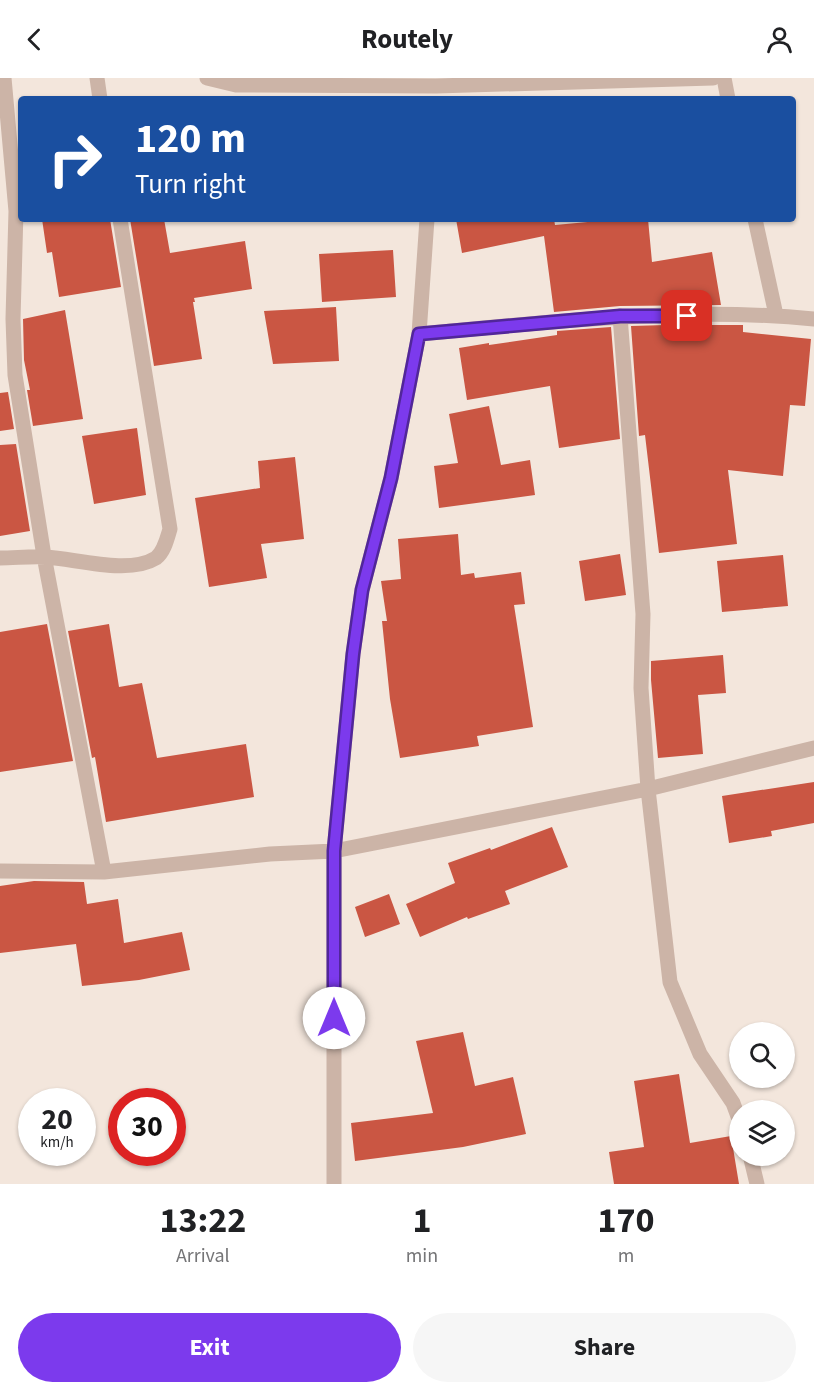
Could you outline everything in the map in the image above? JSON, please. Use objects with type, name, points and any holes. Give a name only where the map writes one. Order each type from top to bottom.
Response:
[{"type":"street","points":[[4,78],[16,211],[13,320],[15,375],[44,556],[104,872]]},
{"type":"street","points":[[97,78],[100,96]]},
{"type":"street","points":[[207,78],[437,88],[713,78]]},
{"type":"street","points":[[724,78],[727,96]]},
{"type":"street","points":[[0,558],[44,556],[122,566],[141,564],[158,557],[166,545],[170,530],[120,222]]},
{"type":"street","points":[[334,1184],[334,851],[353,654],[362,590],[391,478],[419,334],[427,222]]},
{"type":"street","points":[[756,222],[776,315]]},
{"type":"street","points":[[419,334],[620,316],[776,315],[814,320]]},
{"type":"street","points":[[620,316],[643,614],[641,688],[648,789],[670,982],[699,1054],[731,1100]]},
{"type":"street","points":[[0,871],[104,872],[270,854],[334,851],[648,789],[814,748]]},
{"type":"street","points":[[753,1166],[757,1184]]},
{"type":"building","points":[[42,222],[110,222],[121,287],[59,297],[52,252],[47,253]]},
{"type":"building","points":[[130,222],[165,222],[170,253],[245,241],[252,289],[194,298],[202,359],[154,366]]},
{"type":"building","points":[[457,222],[554,222],[555,225],[588,222],[648,222],[652,262],[712,252],[721,305],[620,306],[554,312],[544,236],[462,253]]},
{"type":"building","points":[[393,250],[396,297],[322,302],[319,254]]},
{"type":"building","points":[[336,307],[339,361],[273,364],[264,311]]},
{"type":"building","points":[[65,310],[83,419],[33,426],[27,390],[30,390],[24,360],[23,319]]},
{"type":"building","points":[[743,325],[743,332],[811,339],[805,406],[790,405],[783,476],[728,470],[737,544],[659,553],[645,435],[639,436],[631,326]]},
{"type":"building","points":[[611,327],[620,439],[559,448],[550,386],[467,400],[459,348],[557,335],[557,331]]},
{"type":"building","points":[[8,392],[14,429],[0,431],[0,393]]},
{"type":"building","points":[[489,406],[501,465],[530,460],[535,495],[439,508],[434,466],[458,463],[449,414]]},
{"type":"building","points":[[137,428],[146,495],[94,504],[82,436]]},
{"type":"building","points":[[16,444],[30,531],[0,536],[0,445]]},
{"type":"building","points":[[295,457],[304,539],[261,544],[267,578],[209,587],[195,498],[260,488],[258,461]]},
{"type":"building","points":[[458,534],[461,575],[474,573],[475,578],[521,572],[525,604],[514,605],[533,727],[477,736],[479,746],[400,758],[390,699],[382,621],[387,621],[381,581],[401,579],[398,539]]},
{"type":"building","points":[[620,554],[626,595],[585,601],[579,561]]},
{"type":"building","points":[[783,555],[788,606],[722,612],[717,561]]},
{"type":"building","points":[[47,624],[73,761],[0,772],[0,632]]},
{"type":"building","points":[[109,624],[119,687],[142,683],[157,758],[246,744],[254,797],[106,822],[95,757],[92,758],[68,631]]},
{"type":"building","points":[[723,655],[726,693],[698,695],[703,754],[658,758],[651,661]]},
{"type":"building","points":[[814,782],[814,823],[771,831],[772,836],[729,843],[722,796]]},
{"type":"building","points":[[552,827],[568,867],[505,891],[510,904],[468,919],[467,917],[420,937],[406,904],[455,883],[448,863]]},
{"type":"building","points":[[34,881],[84,882],[87,904],[118,899],[124,943],[182,932],[190,970],[139,980],[82,986],[76,944],[0,953],[0,886]]},
{"type":"building","points":[[389,894],[400,924],[365,937],[355,907]]},
{"type":"building","points":[[463,1032],[475,1086],[513,1077],[526,1134],[463,1147],[355,1161],[351,1123],[433,1113],[416,1041]]},
{"type":"building","points":[[679,1074],[690,1143],[729,1136],[729,1166],[736,1166],[739,1184],[614,1184],[609,1152],[644,1147],[634,1081]]},
{"type":"route","points":[[334,1018],[334,851],[353,654],[362,590],[391,478],[419,334],[620,316],[687,316]]}]
